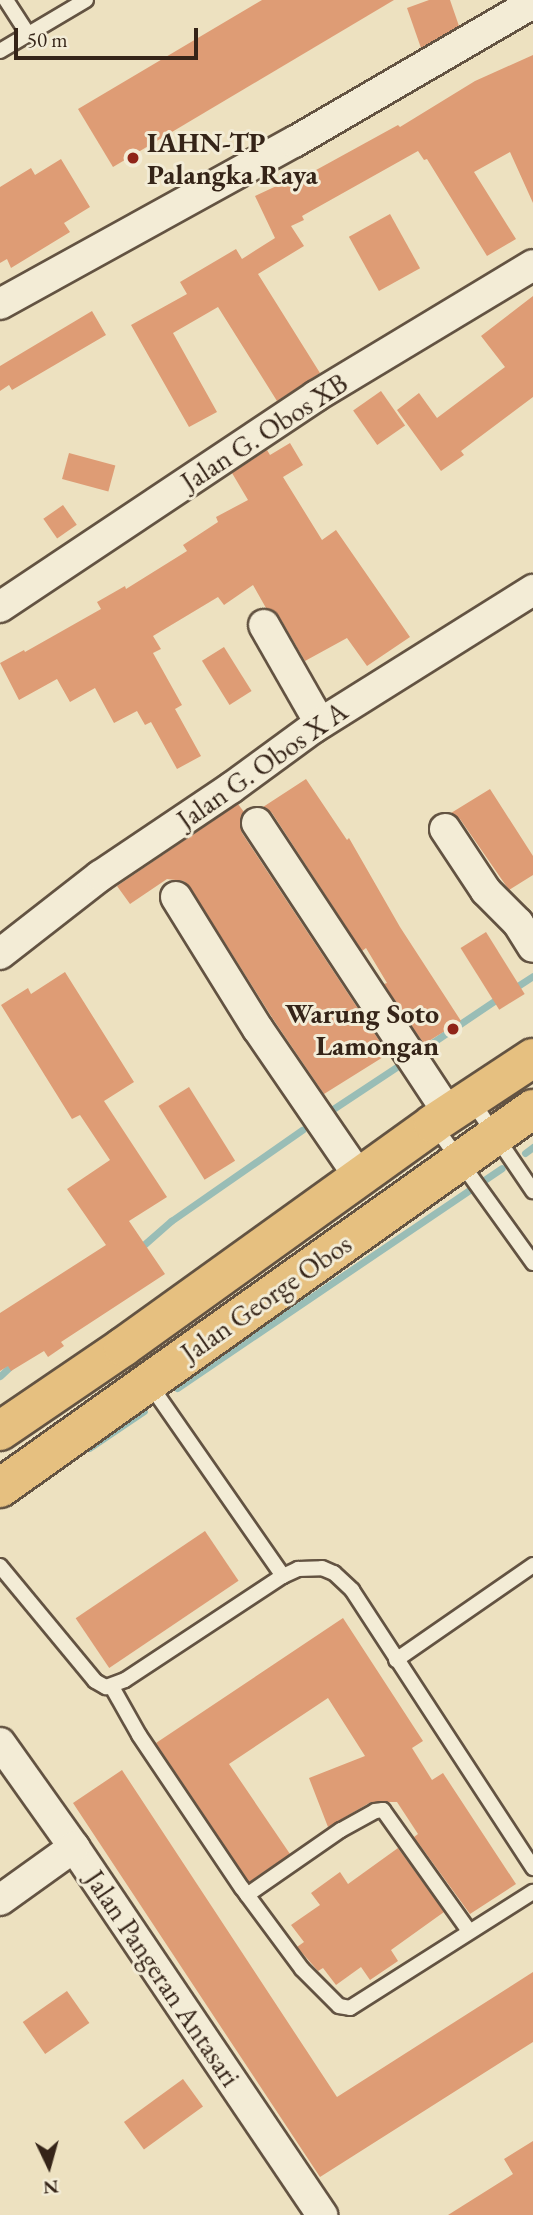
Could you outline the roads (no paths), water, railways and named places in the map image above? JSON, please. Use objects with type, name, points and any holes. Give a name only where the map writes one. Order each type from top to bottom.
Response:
[{"type":"main road","name":"Jalan George Obos","points":[[0,1431],[533,1058]]},
{"type":"main road","name":"Jalan George Obos","points":[[0,1488],[533,1109]]},
{"type":"street","points":[[0,304],[283,148],[533,3]]},
{"type":"street","name":"Jalan G. Obos XB","points":[[0,607],[316,396],[533,265]]},
{"type":"street","name":"Jalan G. Obos X A","points":[[0,954],[100,876],[320,723],[533,590]]},
{"type":"street","points":[[264,625],[320,723]]},
{"type":"street","points":[[257,822],[451,1113]]},
{"type":"street","points":[[445,829],[486,891],[518,923],[533,947]]},
{"type":"street","points":[[176,897],[258,1029],[359,1178]]},
{"type":"street","name":"Jalan Pangeran Antasari","points":[[0,1743],[74,1847],[321,2215]]},
{"type":"street","points":[[0,1900],[74,1847]]},
{"type":"lane","points":[[6,0],[28,34]]},
{"type":"lane","points":[[0,51],[86,0]]},
{"type":"lane","points":[[451,1113],[497,1134],[533,1191]]},
{"type":"lane","points":[[451,1113],[460,1159],[533,1263]]},
{"type":"lane","points":[[148,1382],[283,1576]]},
{"type":"lane","points":[[396,1660],[533,1565]]},
{"type":"lane","points":[[0,1566],[95,1681],[112,1687],[139,1735],[247,1895],[302,1969],[345,2008],[533,1892]]},
{"type":"lane","points":[[112,1687],[283,1576],[308,1566],[334,1573],[352,1590],[533,1868]]},
{"type":"lane","points":[[247,1895],[341,1830],[375,1811],[383,1811],[469,1931]]},
{"type":"waterway","points":[[513,989],[533,976]]},
{"type":"waterway","points":[[417,1053],[500,997]]},
{"type":"waterway","points":[[333,1109],[404,1062]]},
{"type":"waterway","points":[[139,1249],[171,1221],[302,1130]]},
{"type":"waterway","points":[[525,1153],[533,1147]]},
{"type":"waterway","points":[[177,1388],[502,1168]]},
{"type":"waterway","points":[[0,1376],[14,1363]]},
{"type":"waterway","points":[[89,1448],[144,1411]]},
{"type":"place","name":"IAHN-TP Palangka Raya","points":[[133,158]]},
{"type":"place","name":"Warung Soto Lamongan","points":[[453,1029]]}]
